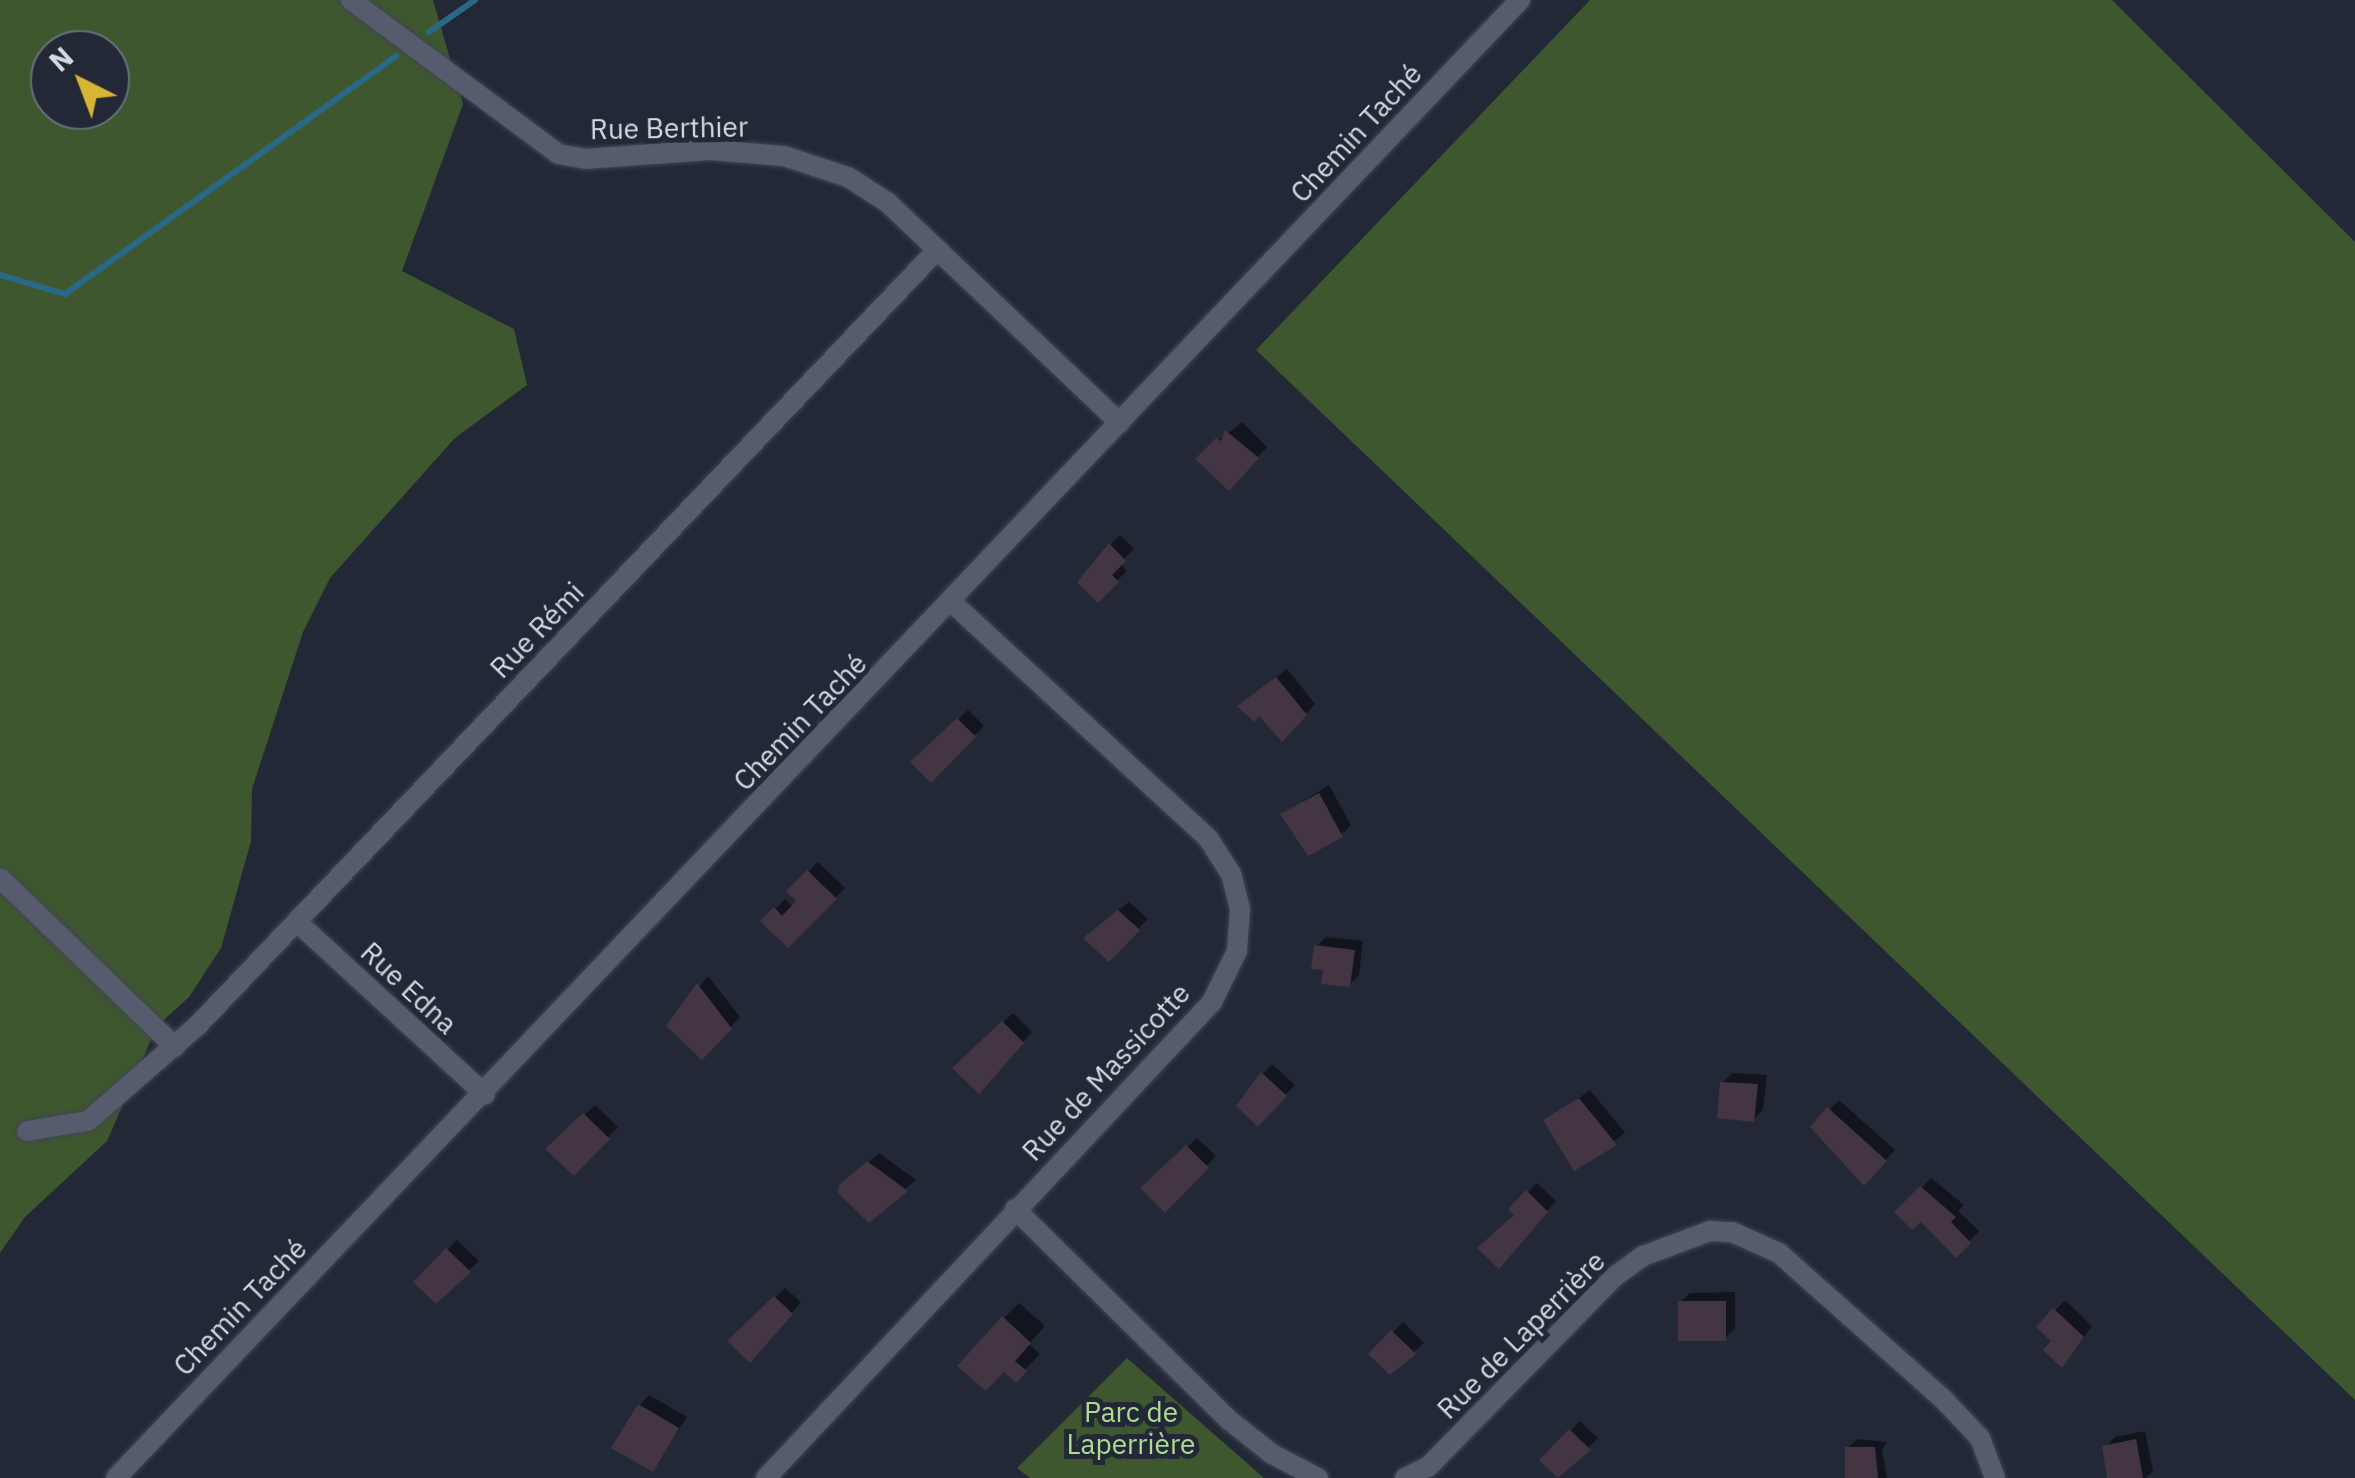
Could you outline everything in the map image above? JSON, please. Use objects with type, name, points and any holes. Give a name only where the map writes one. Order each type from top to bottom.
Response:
[{"type":"street","name":"Rue Berthier","points":[[350,0],[558,154],[585,159],[710,150],[821,165],[887,202],[1120,423]]},
{"type":"street","name":"Chemin Taché","points":[[116,1478],[952,603],[1520,0]]},
{"type":"street","name":"Rue Rémi","points":[[27,1131],[88,1121],[175,1047],[938,249]]},
{"type":"street","name":"Rue de Massicotte","points":[[766,1478],[1212,1002],[1237,951],[1240,909],[1231,874],[1179,806],[952,603]]},
{"type":"street","points":[[0,878],[175,1047]]},
{"type":"street","name":"Rue Edna","points":[[297,922],[485,1094]]},
{"type":"street","points":[[1015,1209],[1229,1420],[1286,1464],[1318,1478]]},
{"type":"street","name":"Rue de Laperrière","points":[[1406,1478],[1428,1467],[1614,1277],[1642,1256],[1710,1231],[1732,1232],[1779,1252],[1946,1401],[1980,1438],[1995,1478]]},
{"type":"green space","points":[[0,0],[433,0],[463,104],[402,271],[514,329],[527,385],[455,438],[330,578],[303,632],[252,789],[251,841],[221,948],[189,997],[157,1026],[107,1141],[25,1217],[0,1253]]},
{"type":"green space","points":[[1590,0],[2112,0],[2355,242],[2355,1400],[1256,350]]},
{"type":"green space","name":"Parc de Laperrière","points":[[1127,1358],[1264,1478],[1030,1478],[1017,1468]]},
{"type":"building","points":[[1225,430],[1259,458],[1229,491],[1195,459],[1216,438],[1221,441]]},
{"type":"building","points":[[1109,543],[1126,561],[1112,575],[1119,582],[1098,603],[1077,582]]},
{"type":"building","points":[[1276,677],[1307,715],[1282,742],[1259,716],[1254,722],[1237,706]]},
{"type":"building","points":[[957,718],[976,737],[931,783],[910,762]]},
{"type":"building","points":[[1319,793],[1343,837],[1308,856],[1280,814]]},
{"type":"building","points":[[807,870],[837,899],[788,948],[760,921],[774,907],[782,916],[796,901],[786,891]]},
{"type":"building","points":[[1118,910],[1140,930],[1109,962],[1083,938]]},
{"type":"building","points":[[1314,945],[1355,950],[1350,987],[1321,984],[1323,970],[1311,969]]},
{"type":"building","points":[[697,983],[732,1029],[702,1060],[666,1026]]},
{"type":"building","points":[[1002,1021],[1024,1043],[979,1094],[952,1068]]},
{"type":"building","points":[[1261,1072],[1287,1096],[1258,1127],[1236,1106]]},
{"type":"building","points":[[1720,1082],[1758,1084],[1754,1122],[1717,1118]]},
{"type":"building","points":[[1579,1098],[1617,1145],[1574,1171],[1543,1120]]},
{"type":"building","points":[[1827,1107],[1887,1161],[1864,1186],[1810,1127]]},
{"type":"building","points":[[583,1113],[610,1139],[574,1176],[545,1149]]},
{"type":"building","points":[[1186,1145],[1209,1168],[1165,1213],[1140,1188]]},
{"type":"building","points":[[867,1161],[908,1191],[869,1223],[838,1193],[839,1185]]},
{"type":"building","points":[[1920,1186],[1956,1217],[1951,1222],[1971,1243],[1956,1258],[1921,1222],[1912,1230],[1894,1212]]},
{"type":"building","points":[[1526,1190],[1548,1212],[1499,1269],[1477,1248],[1514,1215],[1508,1209]]},
{"type":"building","points":[[446,1248],[471,1272],[436,1304],[413,1282]]},
{"type":"building","points":[[774,1296],[793,1314],[750,1363],[727,1341]]},
{"type":"building","points":[[1678,1301],[1726,1301],[1726,1341],[1678,1341]]},
{"type":"building","points":[[2053,1308],[2084,1337],[2062,1368],[2043,1350],[2051,1341],[2036,1327]]},
{"type":"building","points":[[1002,1316],[1031,1343],[1015,1361],[1027,1371],[1016,1383],[1004,1372],[986,1391],[957,1366]]},
{"type":"building","points":[[1391,1330],[1416,1354],[1390,1375],[1368,1354]]},
{"type":"building","points":[[638,1404],[679,1428],[653,1472],[611,1448]]},
{"type":"building","points":[[1569,1429],[1591,1450],[1558,1478],[1539,1460]]},
{"type":"building","points":[[2136,1439],[2143,1478],[2107,1478],[2102,1446]]},
{"type":"building","points":[[1845,1447],[1875,1447],[1878,1478],[1845,1478]]},
{"type":"waterway","points":[[429,32],[475,0]]},
{"type":"waterway","points":[[0,275],[65,294],[396,56]]}]
